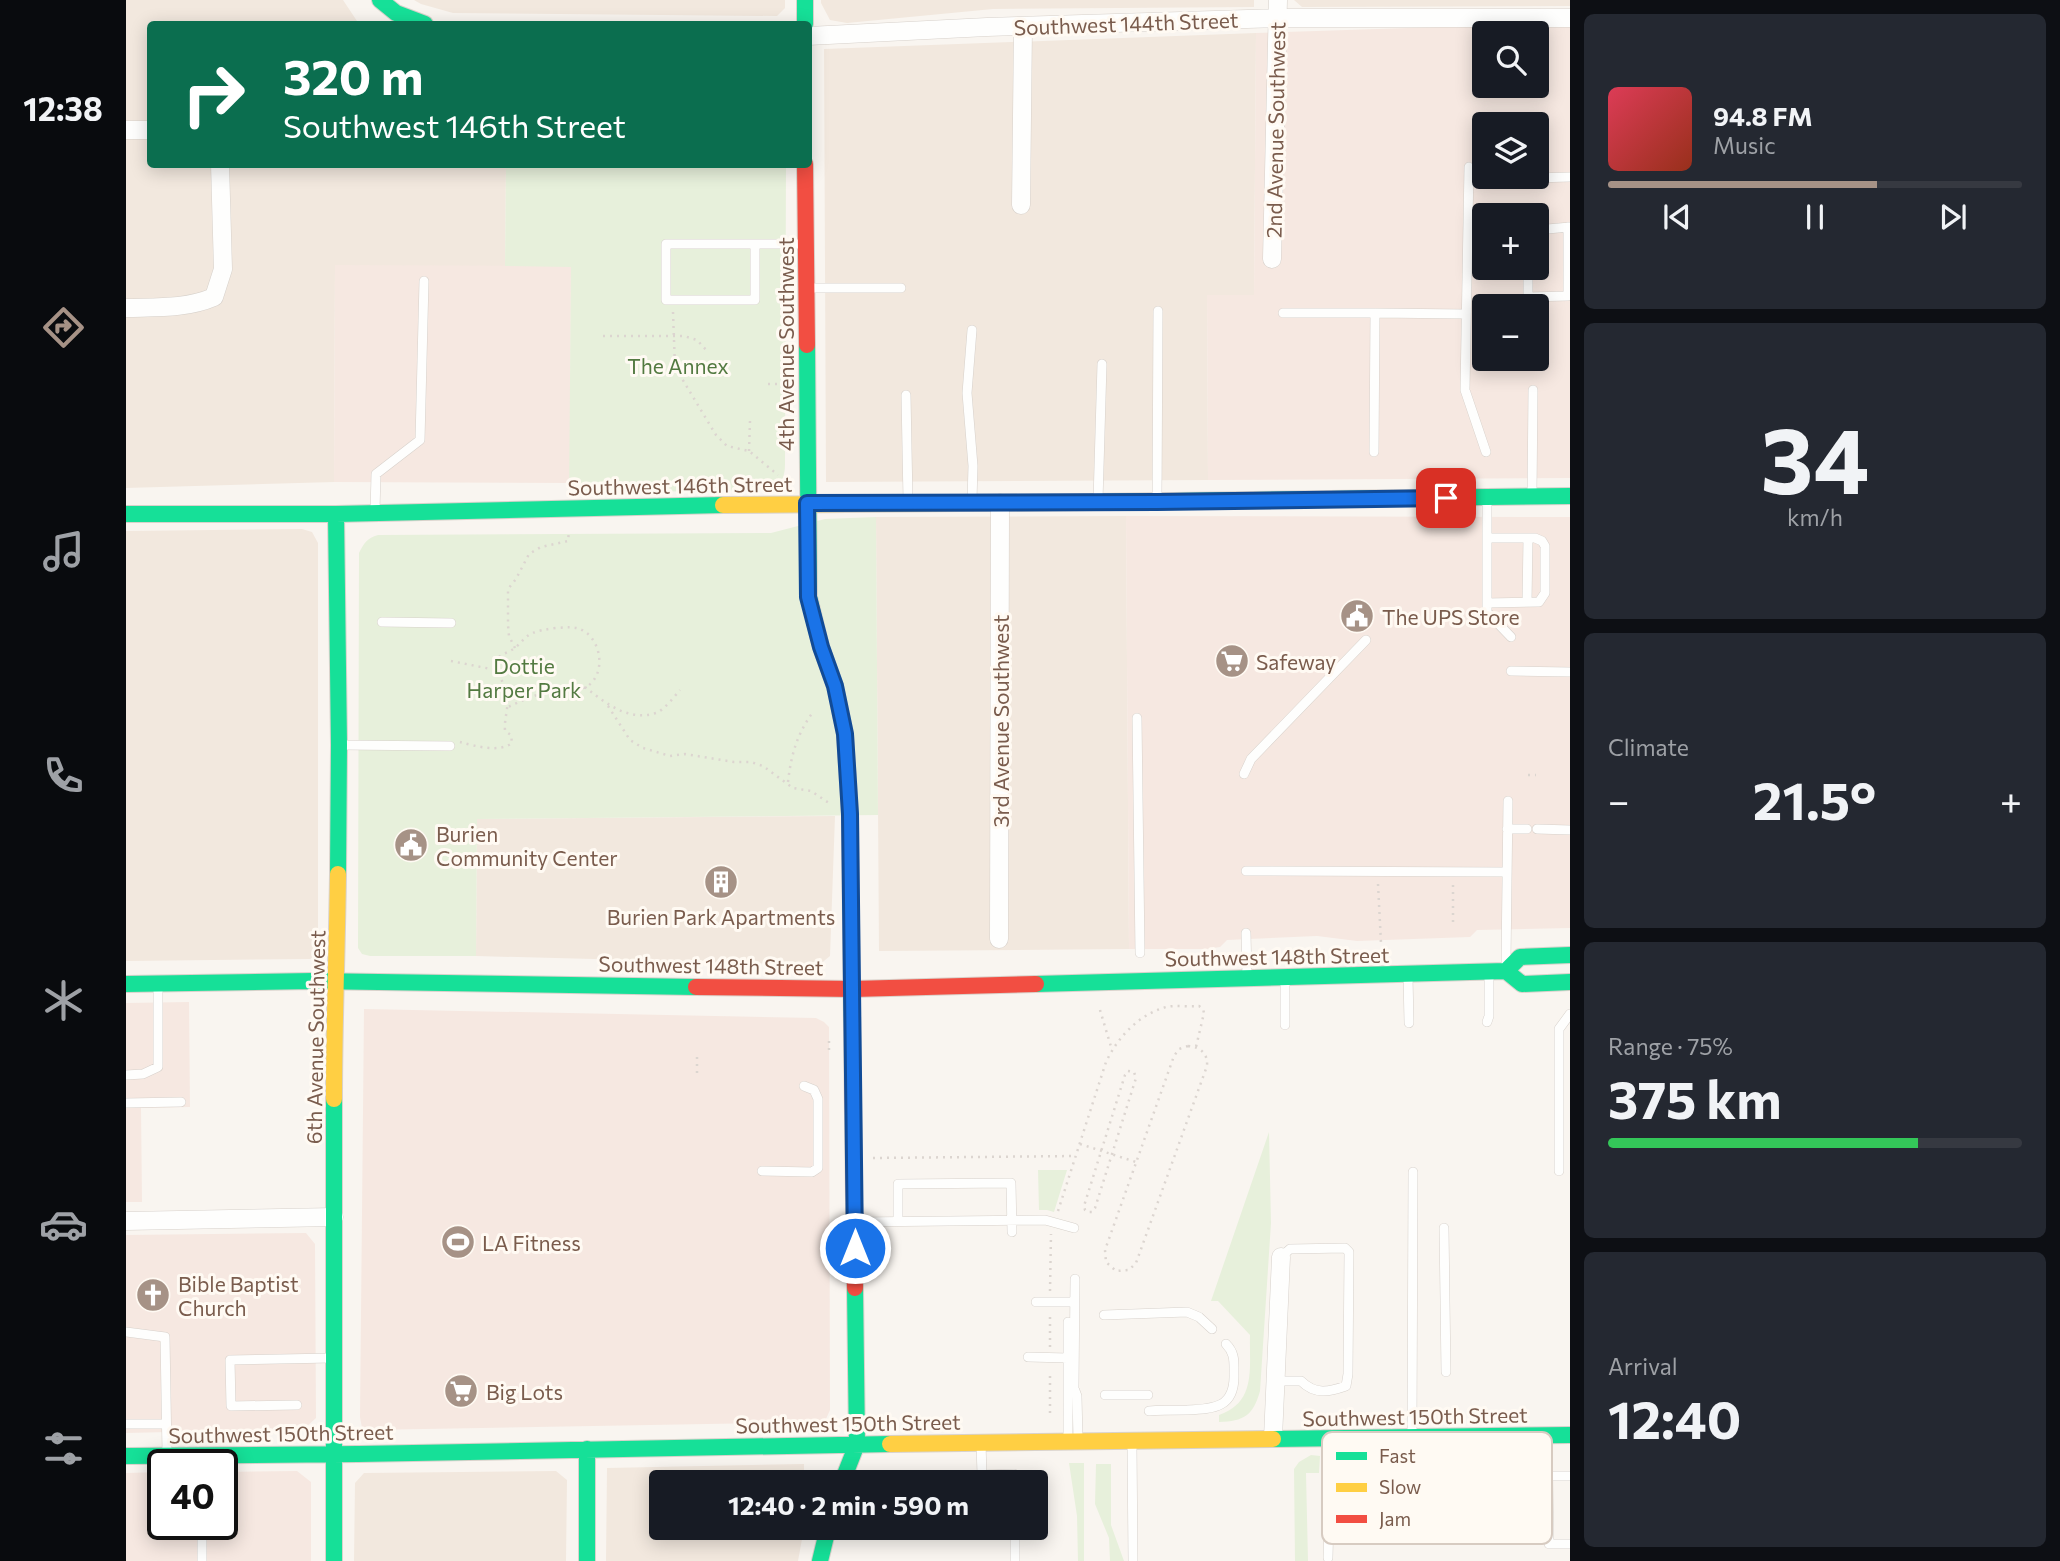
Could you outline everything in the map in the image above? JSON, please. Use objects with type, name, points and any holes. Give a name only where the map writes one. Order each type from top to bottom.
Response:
[{"type":"street","points":[[380,0],[396,13],[417,21]]},
{"type":"street","points":[[805,0],[805,21]]},
{"type":"street","name":"Southwest 144th Street","points":[[812,36],[1023,27],[1278,9],[1570,18]]},
{"type":"street","name":"2nd Avenue Southwest","points":[[1272,259],[1278,9]]},
{"type":"street","points":[[1021,205],[1023,27]]},
{"type":"street","points":[[126,131],[147,130]]},
{"type":"street","points":[[126,308],[182,307],[214,297],[223,269],[220,168]]},
{"type":"street","name":"4th Avenue Southwest","points":[[805,168],[808,597],[835,686],[845,734],[850,814],[857,1444],[847,1470]]},
{"type":"street","name":"Southwest 146th Street","points":[[126,514],[336,514],[807,503],[1157,502],[1570,496]]},
{"type":"street","name":"3rd Avenue Southwest","points":[[999,939],[1000,503]]},
{"type":"street","name":"6th Avenue Southwest","points":[[334,1561],[334,1011],[339,745],[336,514]]},
{"type":"street","name":"Southwest 148th Street","points":[[126,984],[336,982],[853,989],[1489,972],[1506,971],[1520,957],[1570,955]]},
{"type":"street","name":"Southwest 148th Street","points":[[1506,971],[1522,984],[1570,982]]},
{"type":"street","points":[[126,1221],[334,1217]]},
{"type":"street","points":[[1273,1438],[1281,1257]]},
{"type":"street","name":"Southwest 150th Street","points":[[1552,1435],[1570,1435]]},
{"type":"street","name":"Southwest 150th Street","points":[[238,1455],[1322,1438]]},
{"type":"street","points":[[587,1449],[587,1561]]},
{"type":"street","name":"Southwest 150th Street","points":[[126,1456],[147,1455]]},
{"type":"street","points":[[820,1561],[825,1540]]},
{"type":"lane","points":[[1469,167],[1465,390],[1486,452]]},
{"type":"lane","points":[[1549,178],[1570,177]]},
{"type":"lane","points":[[1528,280],[1528,297],[1568,296],[1569,227],[1549,229]]},
{"type":"lane","points":[[755,244],[755,300],[666,300],[666,244],[755,244],[806,244]]},
{"type":"lane","points":[[374,513],[376,474],[420,440],[424,281]]},
{"type":"lane","points":[[806,288],[901,288]]},
{"type":"lane","points":[[1157,502],[1158,311]]},
{"type":"lane","points":[[1283,313],[1466,314]]},
{"type":"lane","points":[[1374,452],[1375,313]]},
{"type":"lane","points":[[972,330],[967,393],[973,466],[972,503]]},
{"type":"lane","points":[[1098,502],[1102,363]]},
{"type":"lane","points":[[1532,497],[1533,390]]},
{"type":"lane","points":[[906,396],[908,503]]},
{"type":"lane","points":[[1487,497],[1487,612],[1511,637]]},
{"type":"lane","points":[[1487,538],[1528,539],[1542,541],[1545,546],[1545,593],[1539,602],[1487,603]]},
{"type":"lane","points":[[1528,539],[1528,602]]},
{"type":"lane","points":[[382,622],[451,623]]},
{"type":"lane","points":[[1244,774],[1251,759],[1366,640]]},
{"type":"lane","points":[[1511,671],[1570,672]]},
{"type":"lane","points":[[1137,718],[1140,953]]},
{"type":"lane","points":[[339,745],[450,742]]},
{"type":"lane","points":[[1506,971],[1508,800]]},
{"type":"lane","points":[[1507,829],[1527,829]]},
{"type":"lane","points":[[1537,829],[1570,830]]},
{"type":"lane","points":[[1246,871],[1506,872]]},
{"type":"lane","points":[[1246,933],[1247,977]]},
{"type":"lane","points":[[1487,1022],[1489,972]]},
{"type":"lane","points":[[1408,974],[1409,1023]]},
{"type":"lane","points":[[1285,977],[1285,1025]]},
{"type":"lane","points":[[126,1075],[143,1074],[158,1067],[158,984]]},
{"type":"lane","points":[[1559,1171],[1559,1029],[1570,1014]]},
{"type":"lane","points":[[762,1171],[812,1172],[818,1168],[818,1099],[814,1090],[804,1086]]},
{"type":"lane","points":[[126,1102],[181,1102]]},
{"type":"lane","points":[[1412,1432],[1413,1172]]},
{"type":"lane","points":[[898,1221],[898,1184],[1012,1183],[1012,1232]]},
{"type":"lane","points":[[855,1222],[1045,1220],[1074,1228]]},
{"type":"lane","points":[[1444,1228],[1446,1372]]},
{"type":"lane","points":[[1275,1381],[1301,1381],[1320,1393],[1346,1386],[1348,1374],[1349,1252],[1345,1248],[1290,1249],[1281,1257]]},
{"type":"lane","points":[[1073,1441],[1077,1396],[1074,1388],[1075,1279]]},
{"type":"lane","points":[[1037,1302],[1070,1301],[1068,1358],[1073,1441]]},
{"type":"lane","points":[[1104,1315],[1187,1312],[1199,1317],[1212,1329]]},
{"type":"lane","points":[[126,1332],[165,1337],[167,1449]]},
{"type":"lane","points":[[1149,1410],[1209,1409],[1224,1402],[1233,1391],[1234,1383],[1234,1356],[1226,1344]]},
{"type":"lane","points":[[1028,1357],[1068,1358]]},
{"type":"lane","points":[[297,1405],[231,1406],[230,1360],[334,1358]]},
{"type":"lane","points":[[1105,1395],[1148,1395]]},
{"type":"lane","points":[[126,1424],[166,1423]]},
{"type":"lane","points":[[1132,1440],[1133,1561]]},
{"type":"lane","points":[[981,1442],[982,1470]]},
{"type":"lane","points":[[1552,1476],[1570,1476]]},
{"type":"lane","points":[[202,1540],[202,1561]]},
{"type":"lane","points":[[1015,1540],[1015,1561]]},
{"type":"lane","points":[[1328,1544],[1328,1558]]},
{"type":"lane","points":[[1549,1544],[1570,1544]]},
{"type":"path","points":[[673,300],[675,367],[716,435],[727,446],[749,451],[778,475]]},
{"type":"path","points":[[603,336],[684,336],[697,340],[708,352]]},
{"type":"path","points":[[768,384],[783,384]]},
{"type":"path","points":[[749,451],[750,421]]},
{"type":"path","points":[[515,648],[508,625],[508,589],[529,554],[541,547],[568,541],[570,532]]},
{"type":"path","points":[[450,742],[480,747],[507,747],[512,743],[511,736],[505,731],[504,714],[508,707],[546,692],[585,687],[595,677],[600,663],[599,651],[593,639],[580,628],[535,631],[515,648],[499,655],[495,661],[496,670],[503,679],[508,707]]},
{"type":"path","points":[[451,661],[496,670]]},
{"type":"path","points":[[585,687],[608,706],[630,740],[643,748],[670,756],[685,754],[751,762],[763,766],[793,788],[811,791],[850,814]]},
{"type":"path","points":[[608,706],[634,715],[658,713],[680,691]]},
{"type":"path","points":[[788,782],[790,760],[796,740],[813,712]]},
{"type":"path","points":[[1528,775],[1536,775]]},
{"type":"path","points":[[1381,943],[1378,883],[1388,883]]},
{"type":"path","points":[[1453,883],[1453,925]]},
{"type":"path","points":[[1049,1413],[1050,1237],[1112,1050],[1118,1040],[1135,1024],[1167,1007],[1199,1006],[1204,1013],[1196,1047]]},
{"type":"path","points":[[1100,1010],[1112,1050]]},
{"type":"path","points":[[829,1041],[829,1054]]},
{"type":"path","points":[[1196,1047],[1205,1055],[1207,1066],[1136,1263],[1129,1270],[1119,1271],[1108,1265],[1105,1254],[1136,1162],[1174,1056],[1182,1048],[1196,1047]]},
{"type":"path","points":[[697,1057],[697,1075]]},
{"type":"path","points":[[1132,1070],[1136,1078],[1112,1154],[1094,1210],[1088,1212],[1084,1207],[1126,1073],[1132,1070]]},
{"type":"path","points":[[1080,1144],[1136,1162]]},
{"type":"path","points":[[870,1158],[1076,1156]]},
{"type":"shaded area","points":[[126,0],[343,0],[357,21],[147,21],[147,168],[506,168],[505,266],[335,266],[334,482],[126,488]]},
{"type":"shaded area","points":[[414,0],[785,0],[785,8],[777,16],[453,13]]},
{"type":"shaded area","points":[[821,0],[1254,0],[1254,7],[993,9],[847,23],[830,20]]},
{"type":"shaded area","points":[[1294,0],[1570,0],[1570,6],[1302,7]]},
{"type":"shaded area","points":[[1549,25],[1570,25],[1570,478],[1208,480],[1207,295],[1254,295],[1256,33],[1472,26],[1472,98],[1549,98]]},
{"type":"shaded area","points":[[1256,33],[1254,296],[1207,296],[1208,480],[826,482],[824,49]]},
{"type":"shaded area","points":[[335,265],[571,266],[570,483],[334,482]]},
{"type":"shaded area","points":[[1126,516],[1129,949],[879,951],[876,517]]},
{"type":"shaded area","points":[[1126,516],[1570,517],[1570,928],[1477,930],[1470,937],[1357,941],[1317,936],[1227,940],[1220,947],[1207,949],[1129,949]]},
{"type":"shaded area","points":[[302,529],[312,532],[318,543],[318,956],[310,959],[126,961],[126,531]]},
{"type":"shaded area","points":[[835,816],[830,956],[819,965],[476,956],[477,819]]},
{"type":"shaded area","points":[[189,1002],[190,1107],[141,1108],[142,1202],[126,1202],[126,1003]]},
{"type":"shaded area","points":[[364,1009],[816,1018],[824,1022],[829,1027],[830,1410],[826,1419],[818,1422],[362,1428]]},
{"type":"shaded area","points":[[306,1233],[315,1244],[316,1418],[304,1429],[126,1433],[126,1235]]},
{"type":"shaded area","points":[[804,1464],[804,1470],[649,1470],[649,1540],[802,1540],[798,1561],[606,1561],[607,1468]]},
{"type":"shaded area","points":[[297,1471],[311,1482],[311,1561],[126,1561],[126,1473],[147,1472],[147,1540],[238,1540],[238,1472]]},
{"type":"shaded area","points":[[556,1471],[567,1480],[566,1561],[354,1561],[355,1483],[364,1473]]},
{"type":"green space","name":"The Annex","points":[[506,168],[786,168],[785,464],[778,485],[772,490],[569,493],[571,267],[505,266]]},
{"type":"green space","name":"Dottie Harper Park","points":[[876,517],[878,815],[477,819],[476,956],[362,954],[358,948],[359,553],[368,539],[378,535],[771,533],[825,519]]},
{"type":"green space","points":[[1269,1132],[1271,1223],[1260,1391],[1251,1412],[1246,1416],[1219,1422],[1219,1415],[1240,1402],[1245,1392],[1250,1371],[1250,1335],[1218,1301],[1211,1301]]},
{"type":"green space","points":[[1038,1170],[1067,1170],[1054,1212],[1039,1210]]},
{"type":"green space","points":[[1311,1455],[1320,1456],[1319,1473],[1306,1473],[1308,1561],[1295,1561],[1294,1469],[1299,1462]]},
{"type":"green space","points":[[1069,1463],[1084,1463],[1084,1561],[1078,1561],[1077,1516]]},
{"type":"green space","points":[[1096,1464],[1111,1464],[1111,1525],[1124,1561],[1110,1561],[1109,1538],[1095,1504]]},
{"type":"traffic: fast","points":[[380,0],[396,13],[417,21]]},
{"type":"traffic: fast","points":[[805,0],[805,21]]},
{"type":"traffic: fast","points":[[807,345],[809,597],[821,647],[835,686],[845,734],[850,814],[852,1029]]},
{"type":"traffic: fast","points":[[1095,502],[1570,496]]},
{"type":"traffic: fast","points":[[126,514],[336,514],[723,505]]},
{"type":"traffic: fast","points":[[336,514],[338,874]]},
{"type":"traffic: fast","points":[[1036,984],[1506,971],[1520,957],[1570,955]]},
{"type":"traffic: fast","points":[[1506,971],[1522,984],[1570,982]]},
{"type":"traffic: fast","points":[[126,984],[313,981],[696,987]]},
{"type":"traffic: fast","points":[[334,1099],[334,1561]]},
{"type":"traffic: fast","points":[[847,1470],[857,1444],[855,1288]]},
{"type":"traffic: fast","points":[[1552,1435],[1570,1435]]},
{"type":"traffic: fast","points":[[1273,1439],[1322,1438]]},
{"type":"traffic: fast","points":[[126,1456],[890,1444]]},
{"type":"traffic: fast","points":[[587,1449],[587,1561]]},
{"type":"traffic: fast","points":[[820,1561],[825,1540]]},
{"type":"traffic: slow","points":[[723,505],[1095,502]]},
{"type":"traffic: slow","points":[[334,1099],[338,874]]},
{"type":"traffic: slow","points":[[890,1444],[1273,1439]]},
{"type":"traffic: jam","points":[[805,168],[807,345]]},
{"type":"traffic: jam","points":[[696,987],[853,989],[1036,984]]},
{"type":"traffic: jam","points":[[852,1029],[855,1288]]},
{"type":"place","name":"The UPS Store","points":[[1357,616]]},
{"type":"place","name":"Safeway","points":[[1232,661]]},
{"type":"place","name":"Burien Community Center","points":[[411,845]]},
{"type":"place","name":"Burien Park Apartments","points":[[721,882]]},
{"type":"place","name":"LA Fitness","points":[[458,1242]]},
{"type":"place","name":"Bible Baptist Church","points":[[153,1295]]},
{"type":"place","name":"Big Lots","points":[[461,1391]]},
{"type":"route","points":[[855,1248],[850,814],[845,734],[835,686],[808,597],[807,503],[1446,498]]}]
